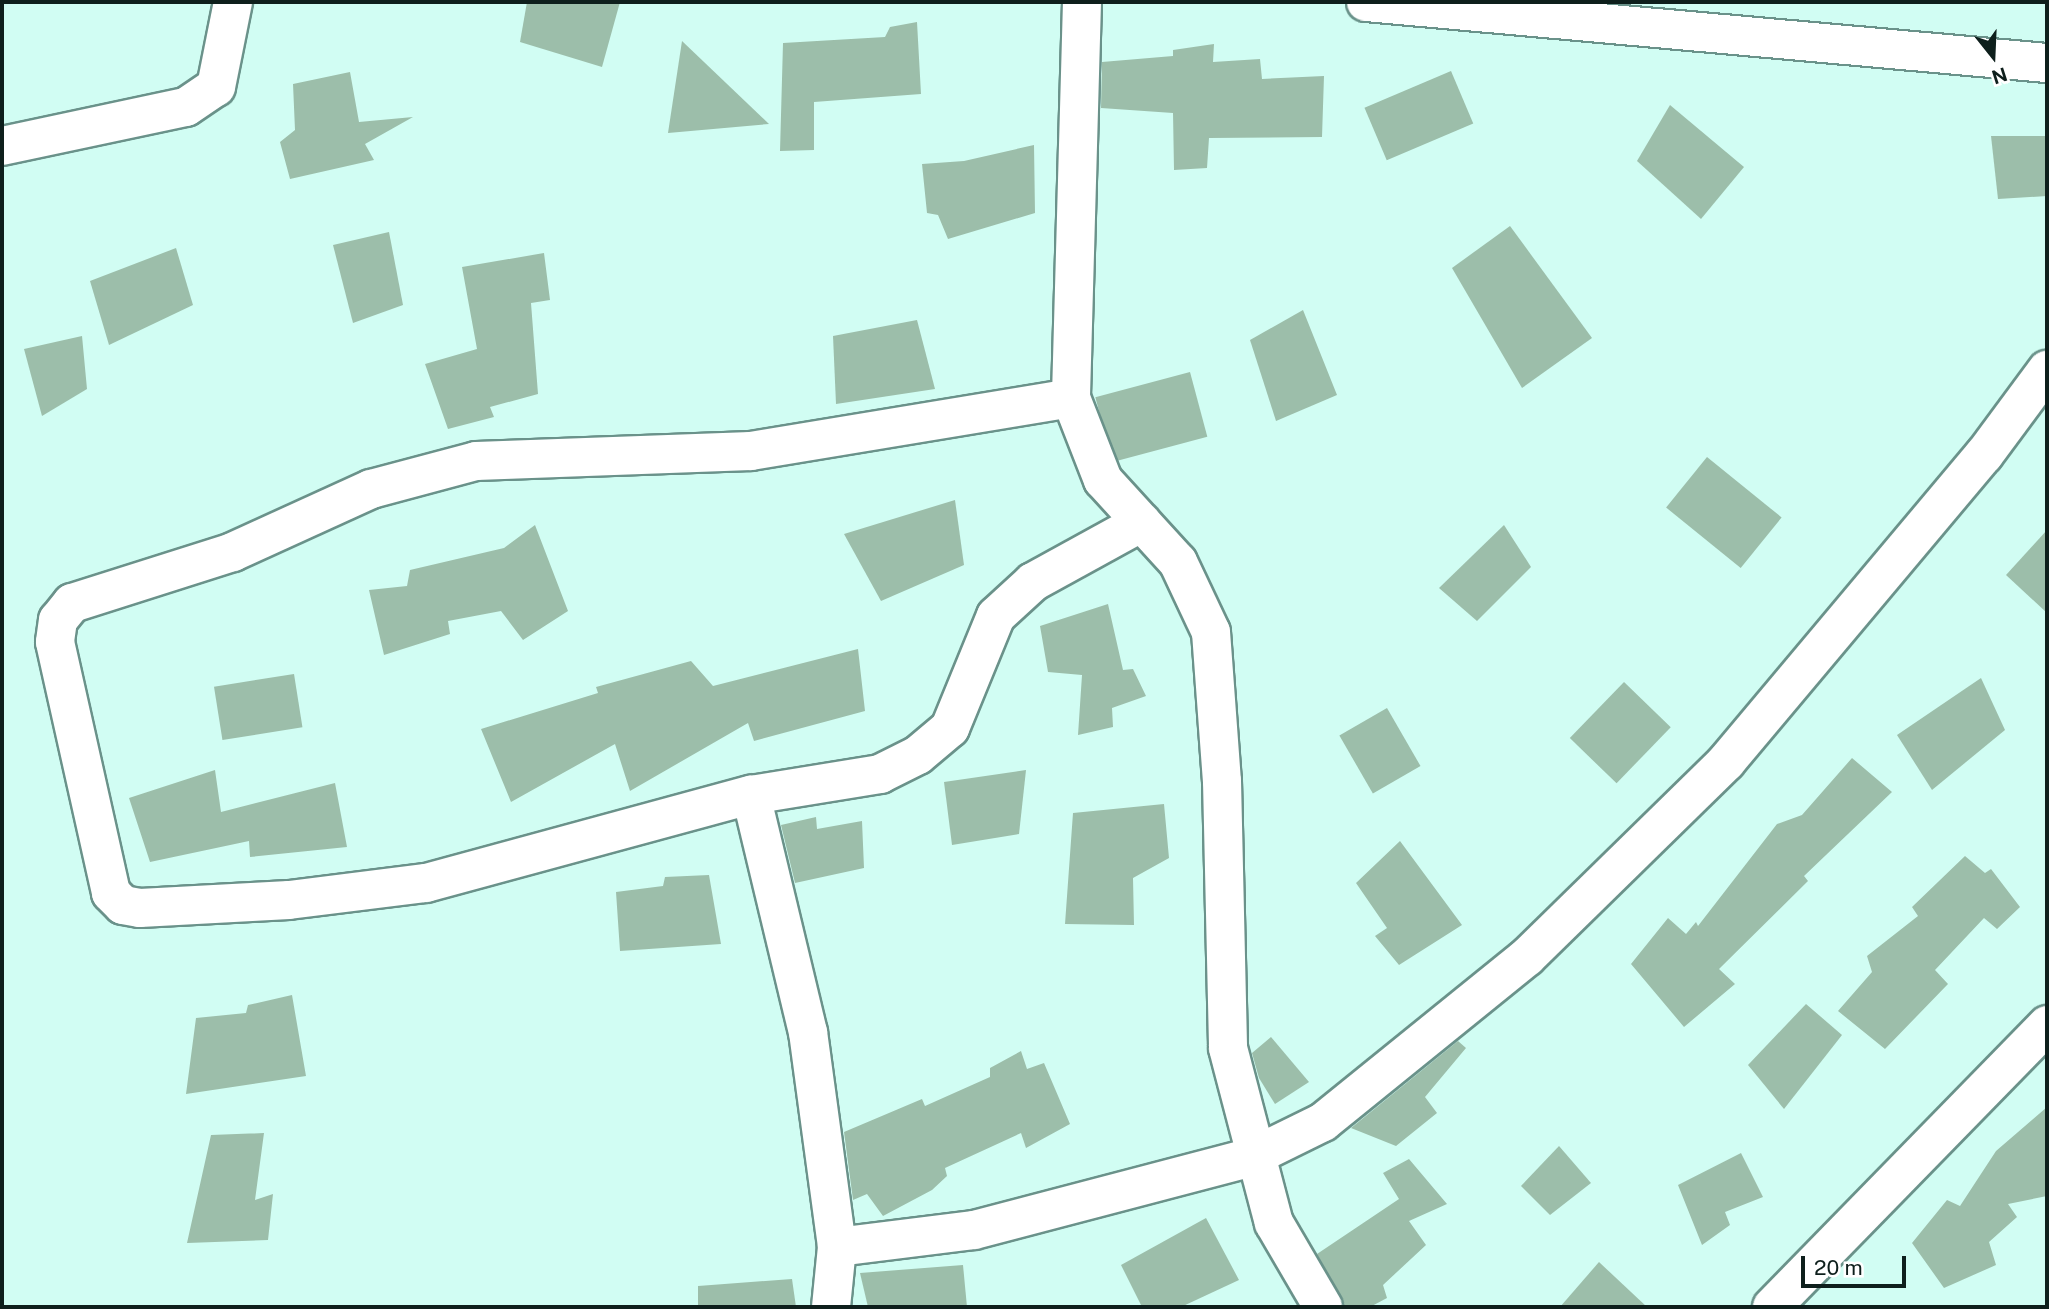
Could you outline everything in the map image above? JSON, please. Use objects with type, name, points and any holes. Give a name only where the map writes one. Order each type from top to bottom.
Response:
[{"type":"street","points":[[2,146],[186,107],[216,87],[233,2]]},
{"type":"street","points":[[1082,2],[1071,398],[1104,480],[1178,562],[1212,632],[1222,780],[1228,1048],[1252,1157],[1274,1223],[1323,1307]]},
{"type":"street","points":[[1366,2],[2047,63]]},
{"type":"street","points":[[837,1247],[974,1230],[1252,1157],[1323,1122],[1527,957],[1726,762],[1983,456],[2047,370]]},
{"type":"street","points":[[1071,398],[751,451],[477,461],[371,489],[233,552],[72,603],[58,620],[55,642],[110,893],[123,905],[289,900],[426,883],[751,795],[880,774],[918,755],[950,728],[996,615],[1033,582],[1142,522]]},
{"type":"street","points":[[751,795],[808,1032],[837,1247],[831,1307]]},
{"type":"street","points":[[1773,1307],[2047,1025]]},
{"type":"building","points":[[527,2],[620,2],[602,67],[520,42]]},
{"type":"building","points":[[917,22],[921,94],[814,102],[814,150],[780,151],[783,43],[885,37],[890,27]]},
{"type":"building","points":[[682,41],[769,124],[668,133]]},
{"type":"building","points":[[1214,44],[1213,62],[1260,59],[1262,79],[1324,76],[1322,137],[1209,138],[1207,168],[1174,170],[1173,113],[1101,108],[1102,62],[1173,56],[1173,50]]},
{"type":"building","points":[[1451,71],[1473,123],[1387,160],[1364,108]]},
{"type":"building","points":[[350,72],[359,122],[413,117],[365,144],[374,160],[290,179],[280,142],[295,130],[293,84]]},
{"type":"building","points":[[1670,105],[1744,167],[1701,219],[1637,161]]},
{"type":"building","points":[[1991,136],[2047,136],[2047,196],[1998,199]]},
{"type":"building","points":[[1034,145],[1035,213],[948,239],[938,215],[927,213],[922,164],[964,161]]},
{"type":"building","points":[[1510,226],[1592,338],[1522,388],[1452,268]]},
{"type":"building","points":[[389,232],[403,305],[353,323],[333,245]]},
{"type":"building","points":[[176,248],[193,305],[109,345],[90,281]]},
{"type":"building","points":[[544,253],[550,300],[531,303],[538,394],[490,407],[494,417],[448,429],[425,364],[477,349],[462,267]]},
{"type":"building","points":[[1303,310],[1337,395],[1276,421],[1250,340]]},
{"type":"building","points":[[917,320],[935,389],[836,404],[833,336]]},
{"type":"building","points":[[82,336],[87,389],[42,416],[24,349]]},
{"type":"building","points":[[1190,372],[1207,437],[1113,462],[1095,397]]},
{"type":"building","points":[[1707,457],[1782,517],[1741,568],[1666,508]]},
{"type":"building","points":[[955,500],[964,565],[881,601],[844,534]]},
{"type":"building","points":[[535,525],[568,611],[523,640],[501,611],[448,621],[450,634],[384,655],[369,590],[407,586],[410,570],[504,548]]},
{"type":"building","points":[[1504,525],[1531,567],[1477,621],[1439,588]]},
{"type":"building","points":[[2047,530],[2047,613],[2006,575]]},
{"type":"building","points":[[1108,604],[1123,670],[1133,669],[1146,696],[1112,708],[1113,727],[1078,735],[1082,675],[1048,672],[1040,626]]},
{"type":"building","points":[[858,649],[865,711],[754,741],[748,723],[630,791],[615,744],[511,802],[481,729],[598,693],[596,687],[691,661],[713,686]]},
{"type":"building","points":[[294,674],[302,727],[222,740],[214,687]]},
{"type":"building","points":[[1981,678],[2005,730],[1932,790],[1897,735]]},
{"type":"building","points":[[1624,682],[1671,727],[1617,783],[1570,738]]},
{"type":"building","points":[[1387,708],[1420,766],[1373,794],[1339,736]]},
{"type":"building","points":[[1852,758],[1892,792],[1804,876],[1808,881],[1719,969],[1735,984],[1684,1027],[1631,964],[1668,918],[1686,934],[1696,922],[1698,926],[1777,824],[1802,815]]},
{"type":"building","points":[[215,770],[221,812],[335,783],[347,847],[250,857],[249,841],[150,862],[129,798]]},
{"type":"building","points":[[1026,770],[1019,834],[952,845],[944,782]]},
{"type":"building","points":[[1164,804],[1169,858],[1133,878],[1134,925],[1065,924],[1073,813]]},
{"type":"building","points":[[816,817],[817,829],[862,821],[864,868],[795,883],[781,825]]},
{"type":"building","points":[[1400,841],[1462,925],[1399,965],[1375,936],[1387,928],[1356,883]]},
{"type":"building","points":[[1965,856],[1985,873],[1991,869],[2020,907],[1997,929],[1984,918],[1935,970],[1948,984],[1885,1049],[1838,1011],[1872,972],[1867,956],[1918,916],[1912,907]]},
{"type":"building","points":[[709,875],[721,944],[620,951],[616,892],[663,886],[665,877]]},
{"type":"building","points":[[292,995],[306,1076],[186,1094],[196,1018],[246,1013],[248,1005]]},
{"type":"building","points":[[1806,1004],[1842,1035],[1784,1109],[1748,1065]]},
{"type":"building","points":[[1271,1037],[1309,1082],[1275,1104],[1259,1078],[1252,1053]]},
{"type":"building","points":[[1458,1041],[1466,1048],[1425,1097],[1437,1113],[1396,1146],[1351,1128]]},
{"type":"building","points":[[1021,1051],[1027,1069],[1044,1063],[1070,1124],[1026,1148],[1021,1133],[945,1168],[947,1176],[932,1190],[883,1216],[867,1194],[853,1200],[844,1132],[922,1099],[925,1106],[990,1077],[990,1068]]},
{"type":"building","points":[[2047,1107],[2047,1196],[2008,1204],[2017,1217],[1989,1242],[1996,1265],[1944,1288],[1912,1243],[1947,1200],[1960,1206],[1996,1151]]},
{"type":"building","points":[[264,1133],[255,1200],[273,1194],[268,1240],[187,1243],[211,1135]]},
{"type":"building","points":[[1559,1146],[1591,1183],[1550,1215],[1521,1186]]},
{"type":"building","points":[[1741,1153],[1763,1197],[1725,1212],[1730,1225],[1702,1245],[1678,1185]]},
{"type":"building","points":[[1409,1159],[1447,1204],[1409,1221],[1426,1245],[1383,1285],[1387,1298],[1370,1307],[1345,1307],[1317,1254],[1399,1199],[1383,1173]]},
{"type":"building","points":[[1206,1218],[1239,1280],[1181,1307],[1142,1307],[1121,1265]]},
{"type":"building","points":[[1599,1262],[1647,1307],[1560,1307]]},
{"type":"building","points":[[963,1265],[967,1307],[868,1307],[860,1273]]},
{"type":"building","points":[[792,1279],[796,1307],[698,1307],[698,1286]]}]
